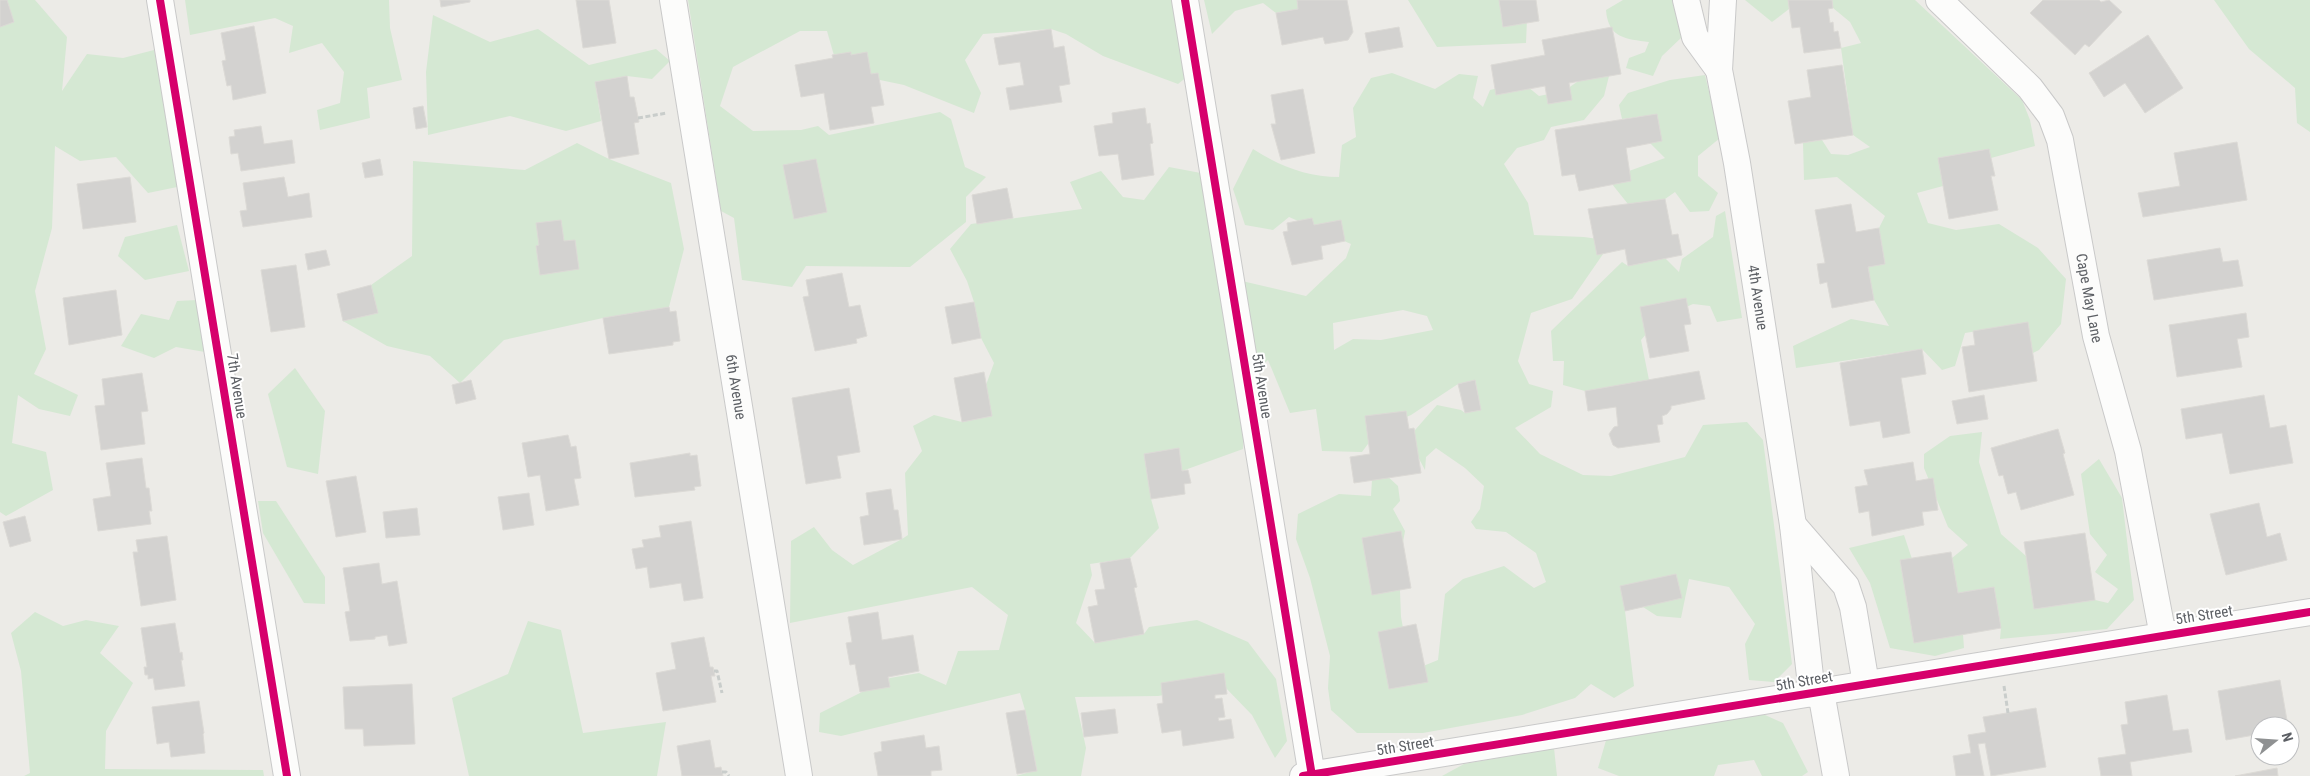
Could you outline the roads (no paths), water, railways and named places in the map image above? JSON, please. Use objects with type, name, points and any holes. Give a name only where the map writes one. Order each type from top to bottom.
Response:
[{"type":"street","name":"7th Avenue","points":[[160,0],[288,776]]},
{"type":"street","name":"6th Avenue","points":[[673,0],[798,776]]},
{"type":"street","name":"5th Avenue","points":[[1186,0],[1309,775]]},
{"type":"street","name":"4th Avenue","points":[[1686,0],[1695,37],[1719,70]]},
{"type":"street","name":"4th Avenue","points":[[1723,0],[1719,70],[1737,163],[1817,693],[1836,776]]},
{"type":"street","name":"Cape May Lane","points":[[1939,0],[2030,88],[2051,116],[2060,140],[2096,336],[2128,451],[2163,636]]},
{"type":"street","points":[[1792,525],[1846,586],[1853,607],[1866,684]]},
{"type":"street","name":"5th Street","points":[[1309,775],[2310,612]]}]
